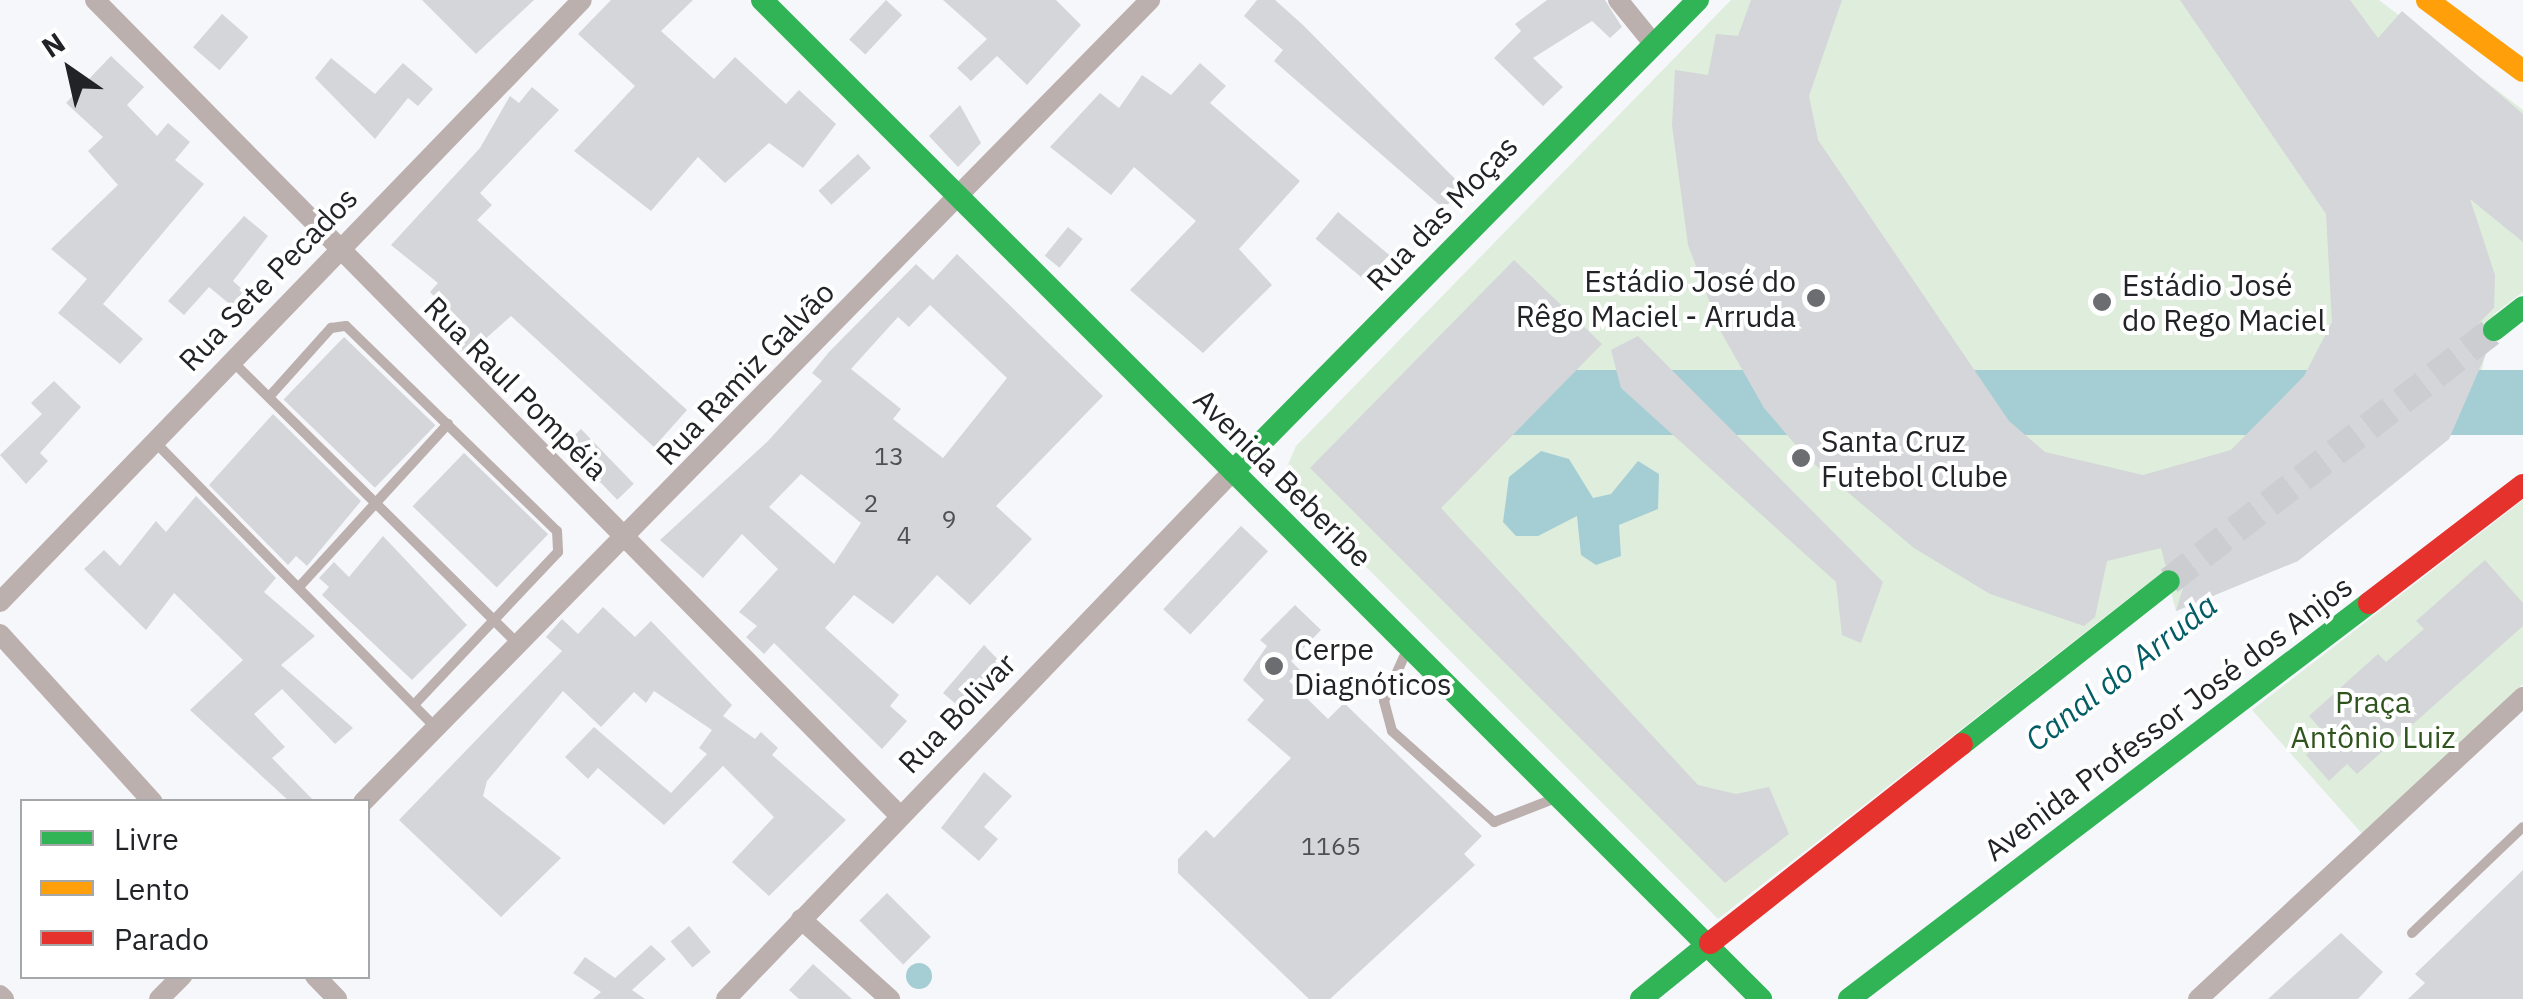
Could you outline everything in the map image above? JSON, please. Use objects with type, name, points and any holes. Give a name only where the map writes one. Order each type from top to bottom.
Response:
[{"type":"main road","name":"Avenida Beberibe","points":[[762,0],[957,199],[1710,943],[1761,999]]},
{"type":"main road","name":"Rua das Moças","points":[[1233,471],[1698,0]]},
{"type":"main road","points":[[2427,0],[2523,71]]},
{"type":"main road","points":[[2494,330],[2523,307]]},
{"type":"main road","name":"Avenida Professor José dos Anjos","points":[[1849,999],[2523,485]]},
{"type":"main road","points":[[1641,999],[2169,581]]},
{"type":"street","name":"Rua Raul Pompéia","points":[[95,0],[335,253],[899,815]]},
{"type":"street","name":"Rua Sete Pecados","points":[[0,602],[582,0]]},
{"type":"street","name":"Rua Ramiz Galvão","points":[[366,799],[1150,0]]},
{"type":"street","points":[[1618,0],[1653,42]]},
{"type":"street","name":"Rua Bolivar","points":[[726,999],[1233,471]]},
{"type":"street","points":[[0,634],[150,799]]},
{"type":"street","points":[[2213,994],[2523,697]]},
{"type":"street","points":[[801,919],[890,999]]},
{"type":"street","points":[[159,999],[179,979]]},
{"type":"street","points":[[318,979],[337,999]]},
{"type":"lane","points":[[269,397],[338,325],[448,424],[560,542],[414,706]]},
{"type":"lane","points":[[232,360],[519,645]]},
{"type":"lane","points":[[298,586],[448,424]]},
{"type":"lane","points":[[153,440],[437,729]]},
{"type":"lane","points":[[1410,645],[1384,701],[1392,731],[1494,822],[1525,817],[1560,795]]},
{"type":"lane","points":[[2412,932],[2523,827]]},
{"type":"green space","name":"Santa Cruz Futebol Clube","points":[[1731,0],[2379,0],[2523,110],[2523,292],[2494,314],[2482,369],[2449,439],[2298,561],[2176,611],[2165,570],[1718,919],[1293,494],[1286,469],[1296,446]]},
{"type":"green space","name":"Praça Antônio Luiz","points":[[2523,500],[2523,684],[2365,837],[2252,710]]},
{"type":"water","points":[[1508,370],[2523,370],[2523,435],[1508,435]]},
{"type":"water","points":[[1541,451],[1569,459],[1593,498],[1611,494],[1638,461],[1659,474],[1658,509],[1619,525],[1621,556],[1596,565],[1581,555],[1577,516],[1538,536],[1516,536],[1503,522],[1509,477]]},
{"type":"water","points":[[919,963],[928,967],[932,976],[928,985],[919,989],[910,985],[906,976],[910,967]]},
{"type":"building","points":[[422,0],[534,0],[476,54]]},
{"type":"building","points":[[611,0],[693,0],[661,31],[714,79],[735,57],[786,104],[799,90],[836,124],[803,168],[769,143],[725,183],[698,157],[651,211],[574,151],[635,86],[578,34]]},
{"type":"building","points":[[886,0],[902,15],[865,54],[849,39]]},
{"type":"building","points":[[943,0],[1056,0],[1081,25],[1027,85],[997,56],[971,81],[957,68],[987,39]]},
{"type":"building","points":[[1257,0],[1275,0],[1303,25],[1463,187],[1444,209],[1274,61],[1283,50],[1244,16]]},
{"type":"building","points":[[1547,0],[1605,0],[1622,27],[1610,38],[1592,21],[1533,58],[1563,87],[1543,106],[1494,58],[1521,31],[1515,24]]},
{"type":"building","name":"Estádio José do Rêgo Maciel - Arruda","points":[[1751,0],[1842,0],[1809,96],[1818,140],[2009,421],[2045,452],[2143,475],[2231,450],[2304,376],[2332,322],[2326,214],[2180,0],[2350,0],[2378,38],[2402,11],[2523,114],[2523,242],[2470,199],[2495,275],[2494,308],[2478,324],[2489,347],[2449,439],[2298,561],[2176,611],[2186,578],[2165,564],[2161,548],[2107,561],[2095,617],[2084,626],[1990,594],[1914,548],[1807,458],[1764,408],[1721,332],[1688,245],[1672,125],[1675,70],[1708,75],[1716,34],[1738,36]]},
{"type":"building","points":[[222,14],[248,37],[220,70],[193,47]]},
{"type":"building","points":[[111,56],[144,87],[127,105],[157,136],[168,123],[190,142],[175,160],[204,184],[103,304],[143,339],[120,364],[58,313],[87,279],[51,249],[118,185],[88,151],[103,137],[66,103]]},
{"type":"building","points":[[331,58],[375,94],[403,63],[433,89],[418,106],[408,98],[375,139],[315,78]]},
{"type":"building","points":[[1200,63],[1226,86],[1210,103],[1300,181],[1239,249],[1272,285],[1203,353],[1130,290],[1196,221],[1134,167],[1111,195],[1050,147],[1100,93],[1119,108],[1142,75],[1171,95]]},
{"type":"building","points":[[532,87],[559,110],[480,193],[492,205],[477,220],[687,410],[654,447],[511,316],[466,356],[430,320],[444,306],[430,292],[438,283],[391,245],[480,148],[510,96],[519,103]]},
{"type":"building","points":[[960,105],[981,143],[958,167],[929,136]]},
{"type":"building","points":[[858,154],[871,168],[831,205],[819,191]]},
{"type":"building","points":[[1338,212],[1396,261],[1374,288],[1316,239]]},
{"type":"building","points":[[244,216],[268,236],[233,281],[244,291],[232,306],[209,287],[184,315],[168,301]]},
{"type":"building","points":[[1068,227],[1083,239],[1059,268],[1045,256]]},
{"type":"building","points":[[957,254],[1103,396],[996,506],[1032,539],[970,605],[937,575],[893,624],[854,595],[825,628],[899,695],[890,706],[907,721],[882,749],[774,643],[764,654],[746,637],[757,626],[739,612],[778,569],[742,534],[703,578],[660,540],[768,441],[822,381],[812,373],[829,352],[916,264],[933,280]],"holes":[[[930,305],[1007,378],[943,458],[893,419],[901,409],[851,369],[898,317],[909,327]],[[801,474],[861,523],[834,564],[769,507]]]},
{"type":"building","points":[[1514,260],[1602,344],[1441,508],[1698,785],[1736,794],[1769,787],[1789,834],[1725,883],[1310,468]]},
{"type":"building","points":[[1638,336],[1883,582],[1861,643],[1842,635],[1836,582],[1621,388],[1611,350]]},
{"type":"building","points":[[344,337],[435,425],[375,488],[284,400]]},
{"type":"building","points":[[54,381],[81,407],[40,453],[48,461],[26,484],[0,455],[42,414],[31,403]]},
{"type":"building","points":[[273,414],[361,501],[307,566],[296,556],[288,565],[209,485]]},
{"type":"building","points":[[581,429],[634,484],[617,500],[564,445]]},
{"type":"building","points":[[464,453],[548,534],[497,588],[413,506]]},
{"type":"building","points":[[196,496],[276,578],[264,592],[315,636],[281,665],[353,728],[335,744],[282,689],[254,714],[285,747],[272,758],[312,799],[287,799],[190,710],[243,660],[174,593],[146,630],[84,569],[104,550],[120,566],[156,521],[166,532]]},
{"type":"building","points":[[1241,526],[1268,551],[1190,635],[1163,609]]},
{"type":"building","points":[[383,536],[467,625],[412,680],[322,595],[329,587],[319,578],[334,562],[349,577]]},
{"type":"building","points":[[2485,560],[2523,603],[2523,626],[2357,774],[2347,764],[2329,781],[2306,755],[2327,736],[2309,716],[2378,654],[2386,662],[2424,629],[2416,621]]},
{"type":"building","points":[[1295,605],[1321,630],[1291,661],[1300,670],[1289,681],[1328,719],[1344,703],[1482,836],[1464,854],[1475,865],[1330,999],[1309,999],[1178,873],[1178,859],[1206,830],[1214,838],[1291,758],[1247,720],[1264,700],[1243,680],[1267,646],[1260,640]]},
{"type":"building","points":[[603,607],[635,637],[651,621],[732,705],[723,716],[755,739],[761,732],[778,748],[772,755],[846,820],[769,896],[732,862],[774,817],[723,766],[664,825],[598,768],[588,779],[565,757],[594,727],[671,793],[707,754],[699,748],[712,730],[654,691],[646,703],[634,692],[601,727],[563,691],[487,781],[483,796],[561,858],[501,917],[399,820],[562,651],[546,637],[562,619],[578,634]]},
{"type":"building","points":[[984,645],[1006,668],[963,710],[943,693]]},
{"type":"building","points":[[984,772],[1012,796],[984,827],[998,839],[979,861],[941,828]]},
{"type":"building","points":[[2523,870],[2523,999],[2408,999],[2425,983],[2415,974]]},
{"type":"building","points":[[887,893],[931,937],[903,964],[859,921]]},
{"type":"building","points":[[689,926],[711,952],[692,967],[671,941]]},
{"type":"building","points":[[2341,933],[2383,972],[2358,999],[2268,999]]},
{"type":"building","points":[[651,945],[666,959],[632,990],[645,999],[593,999],[601,992],[573,973],[585,957],[615,978]]},
{"type":"building","points":[[813,964],[852,999],[799,999],[789,990]]},
{"type":"tunnel","points":[[2169,581],[2494,330]]},
{"type":"traffic: fast","points":[[762,0],[1761,999]]},
{"type":"traffic: fast","points":[[1233,471],[1698,0]]},
{"type":"traffic: fast","points":[[2494,330],[2523,307]]},
{"type":"traffic: fast","points":[[1962,744],[2169,581]]},
{"type":"traffic: fast","points":[[1849,999],[2369,603]]},
{"type":"traffic: fast","points":[[1641,999],[1710,943]]},
{"type":"traffic: slow","points":[[2427,0],[2523,71]]},
{"type":"traffic: jam","points":[[2369,603],[2523,485]]},
{"type":"traffic: jam","points":[[1710,943],[1962,744]]},
{"type":"place","name":"Estádio José do Rêgo Maciel - Arruda","points":[[1816,298]]},
{"type":"place","name":"Estádio José do Rego Maciel","points":[[2102,302]]},
{"type":"place","name":"Santa Cruz Futebol Clube","points":[[1801,458]]},
{"type":"place","name":"Cerpe Diagnóticos","points":[[1274,666]]},
{"type":"water label","name":"Canal do Arruda","points":[[2121,672]]}]
